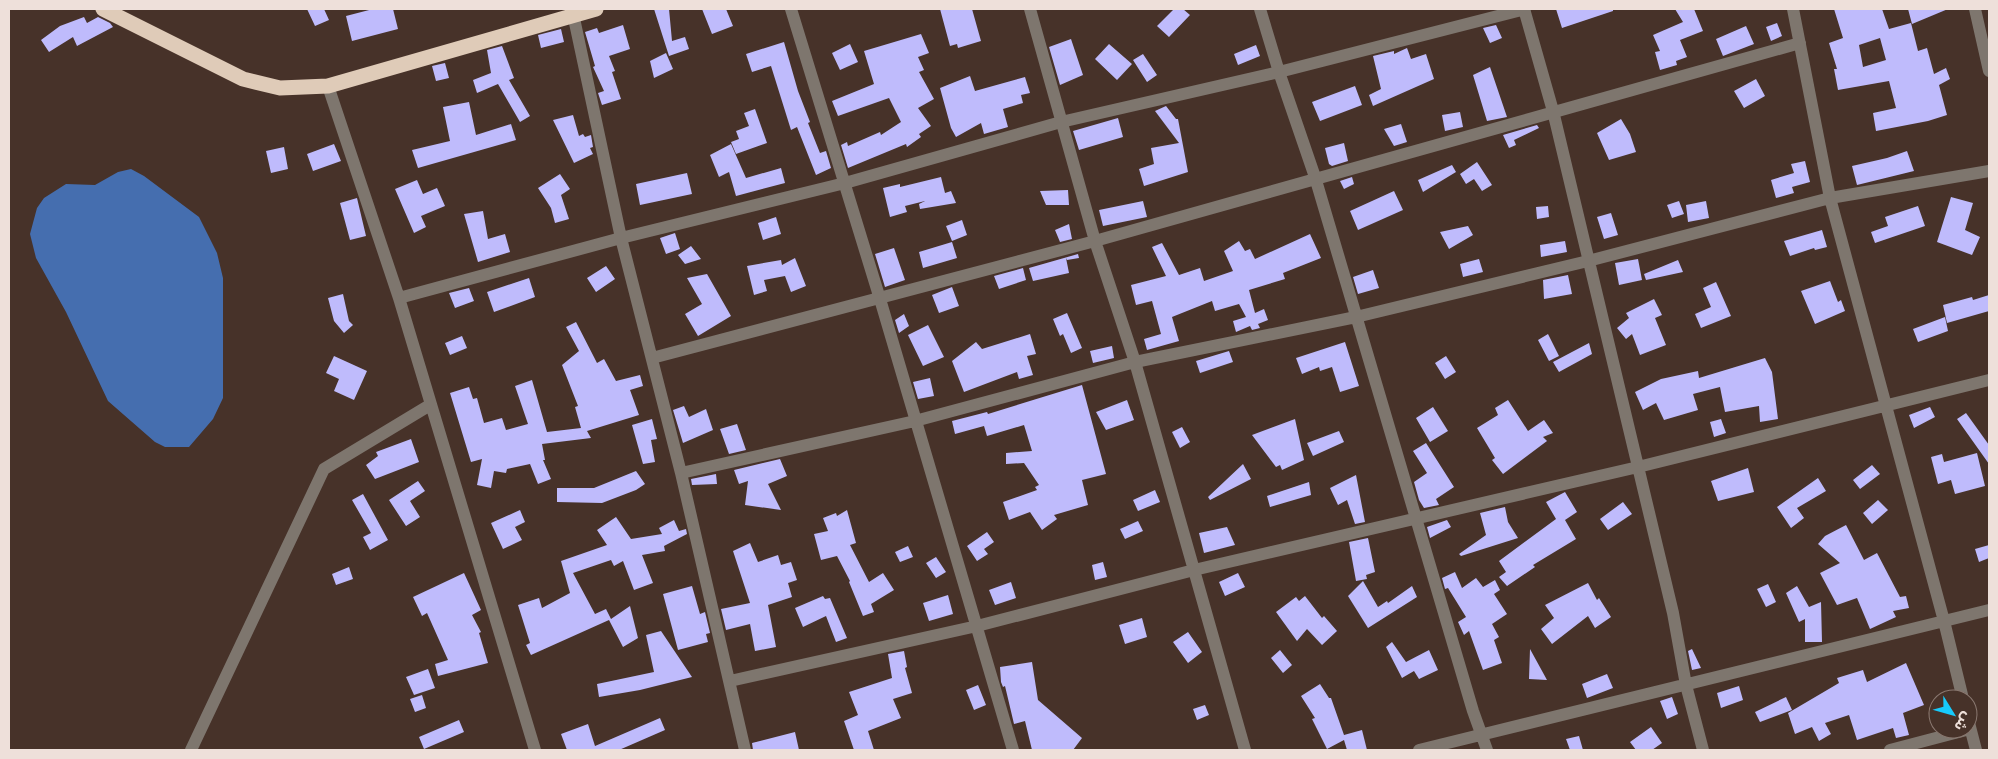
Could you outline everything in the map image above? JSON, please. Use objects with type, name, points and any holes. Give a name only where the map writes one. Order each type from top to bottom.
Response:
[{"type":"highway","points":[[103,9],[244,80],[280,88],[328,86],[573,12],[596,9]]},
{"type":"street","points":[[790,9],[880,299],[1013,750]]},
{"type":"street","points":[[1030,9],[1095,241],[1135,362],[1245,750]]},
{"type":"street","points":[[1260,9],[1279,72],[1315,177],[1487,750]]},
{"type":"street","points":[[399,298],[621,238],[845,183],[1061,122],[1279,72],[1524,9],[1553,111],[1673,613],[1686,685],[1702,750]]},
{"type":"street","points":[[1793,9],[1830,198],[1887,405],[1961,689]]},
{"type":"street","points":[[1975,9],[1989,71]]},
{"type":"street","points":[[573,12],[621,238],[681,473],[745,750]]},
{"type":"street","points":[[652,358],[1095,241],[1315,177],[1800,43]]},
{"type":"street","points":[[328,86],[399,298],[535,750]]},
{"type":"street","points":[[681,473],[915,420],[1135,362],[1356,317],[1588,261],[1830,198],[1989,171]]},
{"type":"street","points":[[730,681],[977,626],[1194,570],[1638,467],[1989,380]]},
{"type":"street","points":[[191,750],[324,468],[430,405]]},
{"type":"street","points":[[1419,750],[1481,733],[1686,685],[1989,610]]},
{"type":"street","points":[[1890,750],[1928,737]]},
{"type":"water","points":[[131,169],[144,176],[199,217],[217,253],[223,278],[223,398],[213,419],[189,447],[165,447],[155,442],[108,401],[66,312],[36,258],[30,234],[37,208],[44,198],[66,184],[95,185],[118,172]]},
{"type":"building","points":[[307,9],[324,9],[329,20],[315,26]]},
{"type":"building","points":[[373,9],[393,9],[398,29],[352,41],[346,16]]},
{"type":"building","points":[[654,9],[669,9],[672,41],[685,37],[689,49],[669,56]]},
{"type":"building","points":[[702,9],[726,9],[733,26],[712,34]]},
{"type":"building","points":[[940,9],[972,9],[981,41],[958,48],[957,44],[950,46]]},
{"type":"building","points":[[1174,9],[1183,9],[1190,15],[1169,37],[1157,26]]},
{"type":"building","points":[[1556,9],[1613,9],[1613,11],[1562,28]]},
{"type":"building","points":[[1675,9],[1694,9],[1703,31],[1680,40],[1687,57],[1676,61],[1677,65],[1660,70],[1655,52],[1660,51],[1653,35],[1683,22]]},
{"type":"building","points":[[1834,9],[1882,9],[1889,29],[1911,23],[1918,51],[1927,48],[1934,74],[1946,68],[1950,79],[1939,85],[1947,115],[1928,121],[1876,131],[1873,113],[1896,108],[1889,81],[1838,90],[1834,69],[1837,69],[1829,43],[1843,38]],"holes":[[[1880,38],[1886,60],[1863,67],[1859,45]]]},
{"type":"building","points":[[1908,9],[1948,9],[1912,24]]},
{"type":"building","points":[[84,17],[87,23],[98,17],[110,23],[113,27],[77,46],[73,37],[49,52],[41,40],[60,26]]},
{"type":"building","points":[[1777,23],[1782,36],[1771,41],[1766,27]]},
{"type":"building","points":[[623,25],[630,49],[609,56],[615,71],[612,72],[621,99],[602,105],[598,93],[604,91],[593,67],[595,66],[585,32],[597,28],[599,33]]},
{"type":"building","points":[[1496,25],[1502,38],[1490,43],[1483,28]]},
{"type":"building","points":[[1746,26],[1754,44],[1723,56],[1716,39]]},
{"type":"building","points":[[561,29],[564,42],[541,48],[538,35]]},
{"type":"building","points":[[921,34],[929,53],[918,57],[924,70],[919,72],[934,99],[918,108],[931,126],[919,134],[921,137],[907,147],[906,144],[848,168],[841,145],[847,142],[848,146],[880,132],[881,135],[901,122],[889,98],[838,116],[832,101],[874,84],[864,51]]},
{"type":"building","points":[[1071,39],[1083,75],[1060,85],[1049,47]]},
{"type":"building","points":[[784,42],[798,91],[810,122],[808,123],[820,153],[826,151],[831,168],[816,175],[797,127],[791,130],[771,66],[752,72],[746,54]]},
{"type":"building","points":[[850,44],[858,62],[840,70],[832,53]]},
{"type":"building","points":[[1109,44],[1132,64],[1117,80],[1095,59]]},
{"type":"building","points":[[1256,45],[1260,56],[1238,65],[1234,54]]},
{"type":"building","points":[[502,46],[514,78],[509,80],[530,116],[520,122],[498,84],[477,93],[473,80],[491,73],[487,50]]},
{"type":"building","points":[[1407,48],[1411,59],[1426,54],[1434,79],[1373,106],[1369,95],[1381,89],[1373,56],[1394,51],[1394,54]]},
{"type":"building","points":[[666,53],[673,69],[654,78],[650,61]]},
{"type":"building","points":[[1143,54],[1157,75],[1147,82],[1133,60]]},
{"type":"building","points":[[445,63],[449,78],[436,81],[432,66]]},
{"type":"building","points":[[1490,67],[1507,117],[1487,121],[1473,75]]},
{"type":"building","points":[[970,76],[975,91],[1025,77],[1030,93],[1021,95],[1023,103],[1003,109],[1008,127],[984,134],[981,123],[956,137],[951,128],[940,88]]},
{"type":"building","points":[[1756,79],[1765,96],[1744,108],[1734,91]]},
{"type":"building","points":[[1355,86],[1362,105],[1320,121],[1312,102]]},
{"type":"building","points":[[469,102],[476,135],[511,124],[516,140],[418,168],[412,150],[450,141],[443,107]]},
{"type":"building","points":[[1166,106],[1178,119],[1188,172],[1144,186],[1139,169],[1154,164],[1151,148],[1179,143],[1155,111]]},
{"type":"building","points":[[755,109],[767,143],[736,154],[731,142],[739,139],[736,131],[749,126],[744,113]]},
{"type":"building","points":[[1460,112],[1463,127],[1445,131],[1442,115]]},
{"type":"building","points":[[573,115],[579,136],[583,134],[585,137],[591,135],[593,147],[590,148],[593,154],[574,163],[553,120]]},
{"type":"building","points":[[1118,118],[1123,137],[1079,150],[1073,131]]},
{"type":"building","points":[[1621,119],[1630,134],[1636,152],[1609,160],[1597,133]]},
{"type":"building","points":[[1401,124],[1407,142],[1394,146],[1384,129]]},
{"type":"building","points":[[1537,125],[1539,128],[1514,140],[1516,145],[1509,148],[1503,135]]},
{"type":"building","points":[[1344,143],[1348,161],[1332,166],[1329,164],[1325,148]]},
{"type":"building","points":[[334,144],[341,161],[313,171],[307,154]]},
{"type":"building","points":[[731,144],[746,178],[781,168],[785,183],[736,196],[729,172],[719,177],[710,155]]},
{"type":"building","points":[[284,147],[288,169],[271,173],[266,151]]},
{"type":"building","points":[[1907,151],[1914,171],[1857,185],[1852,166]]},
{"type":"building","points":[[1805,161],[1810,182],[1792,187],[1794,193],[1776,198],[1771,180],[1794,173],[1791,164]]},
{"type":"building","points":[[1477,162],[1492,185],[1482,191],[1474,179],[1466,184],[1460,174]]},
{"type":"building","points":[[1452,165],[1456,172],[1423,192],[1418,180]]},
{"type":"building","points":[[687,173],[692,194],[640,205],[636,184]]},
{"type":"building","points":[[560,174],[570,189],[561,195],[569,219],[555,223],[551,208],[538,188]]},
{"type":"building","points":[[941,177],[945,193],[951,191],[956,203],[920,209],[919,204],[925,201],[905,206],[907,212],[890,217],[883,188],[900,184],[900,187]]},
{"type":"building","points":[[1352,177],[1354,184],[1344,189],[1340,181]]},
{"type":"building","points":[[417,180],[423,194],[437,188],[445,206],[421,216],[426,227],[414,233],[395,189]]},
{"type":"building","points":[[1068,190],[1069,205],[1046,205],[1040,191]]},
{"type":"building","points":[[1394,191],[1403,210],[1358,230],[1350,211]]},
{"type":"building","points":[[1951,197],[1973,203],[1965,230],[1980,237],[1972,255],[1937,242]]},
{"type":"building","points":[[357,198],[366,236],[350,240],[340,203]]},
{"type":"building","points":[[1143,201],[1147,217],[1103,226],[1099,210]]},
{"type":"building","points":[[1679,201],[1684,214],[1672,218],[1667,205]]},
{"type":"building","points":[[1706,201],[1709,218],[1688,222],[1686,205]]},
{"type":"building","points":[[1548,206],[1549,217],[1537,219],[1536,207]]},
{"type":"building","points":[[1918,206],[1925,226],[1875,243],[1871,232],[1888,226],[1885,217]]},
{"type":"building","points":[[483,211],[488,239],[505,234],[510,252],[478,262],[464,214]]},
{"type":"building","points":[[1611,213],[1618,235],[1604,239],[1597,217]]},
{"type":"building","points":[[776,217],[781,234],[763,240],[758,223]]},
{"type":"building","points":[[962,220],[967,235],[952,241],[946,226]]},
{"type":"building","points":[[1069,224],[1072,239],[1060,242],[1055,230]]},
{"type":"building","points":[[1468,226],[1473,235],[1449,249],[1440,232]]},
{"type":"building","points":[[1822,230],[1827,247],[1815,250],[1814,248],[1790,256],[1784,241]]},
{"type":"building","points":[[675,233],[680,249],[666,254],[660,238]]},
{"type":"building","points":[[1310,234],[1321,258],[1283,273],[1285,279],[1249,290],[1255,313],[1264,309],[1268,320],[1258,324],[1260,328],[1252,330],[1250,326],[1236,332],[1233,321],[1246,317],[1239,304],[1215,311],[1212,301],[1172,317],[1179,341],[1147,350],[1144,339],[1161,334],[1152,301],[1136,305],[1131,285],[1166,276],[1152,247],[1162,243],[1179,275],[1200,268],[1204,281],[1233,271],[1224,251],[1239,241],[1245,251],[1250,249],[1255,259]]},
{"type":"building","points":[[1565,241],[1567,252],[1541,257],[1540,245]]},
{"type":"building","points":[[952,242],[957,258],[923,268],[919,252]]},
{"type":"building","points":[[691,246],[701,259],[685,264],[678,255]]},
{"type":"building","points":[[894,248],[905,280],[885,287],[875,254]]},
{"type":"building","points":[[1078,254],[1079,258],[1067,260],[1066,258],[1069,273],[1033,281],[1029,268]]},
{"type":"building","points":[[795,258],[806,286],[791,292],[785,276],[764,280],[767,291],[754,295],[747,266],[781,260],[782,265]]},
{"type":"building","points":[[1479,259],[1483,272],[1463,277],[1460,264]]},
{"type":"building","points":[[1638,259],[1642,280],[1619,285],[1615,263]]},
{"type":"building","points":[[1678,260],[1683,272],[1646,280],[1644,274]]},
{"type":"building","points":[[606,266],[615,279],[596,292],[587,278]]},
{"type":"building","points":[[1023,268],[1026,280],[999,289],[994,276]]},
{"type":"building","points":[[1373,270],[1379,288],[1358,294],[1353,277]]},
{"type":"building","points":[[707,274],[731,316],[698,336],[685,314],[702,304],[687,278]]},
{"type":"building","points":[[1568,275],[1572,294],[1544,299],[1543,280]]},
{"type":"building","points":[[529,278],[535,297],[494,312],[487,292]]},
{"type":"building","points":[[1830,281],[1838,302],[1841,300],[1845,311],[1815,324],[1801,291]]},
{"type":"building","points":[[1716,282],[1731,316],[1701,328],[1695,314],[1711,307],[1703,288]]},
{"type":"building","points":[[952,287],[959,306],[939,313],[932,295]]},
{"type":"building","points":[[469,288],[474,301],[455,308],[449,293]]},
{"type":"building","points":[[343,294],[349,321],[353,325],[344,333],[334,321],[328,298]]},
{"type":"building","points":[[1989,295],[1989,311],[1947,323],[1943,305],[1972,297],[1973,300]]},
{"type":"building","points":[[1654,299],[1662,315],[1655,318],[1666,345],[1640,355],[1632,334],[1626,339],[1617,328],[1629,318],[1626,313]]},
{"type":"building","points":[[1067,313],[1082,348],[1071,353],[1063,334],[1060,336],[1053,319]]},
{"type":"building","points":[[904,314],[909,326],[899,333],[895,320]]},
{"type":"building","points":[[1945,317],[1948,331],[1918,342],[1913,329]]},
{"type":"building","points":[[576,322],[597,363],[604,359],[616,381],[640,375],[643,386],[630,390],[639,415],[587,431],[591,438],[542,444],[545,460],[543,460],[551,479],[538,484],[530,464],[507,469],[506,473],[494,471],[491,488],[477,485],[482,459],[471,462],[450,393],[469,387],[473,399],[477,398],[484,423],[502,418],[506,430],[528,424],[515,386],[532,380],[547,432],[581,428],[575,407],[578,406],[562,365],[579,351],[566,327]]},
{"type":"building","points":[[928,325],[944,357],[923,366],[908,335]]},
{"type":"building","points":[[1030,334],[1036,354],[1027,356],[1033,375],[1019,379],[1017,372],[964,392],[952,361],[976,342],[982,349]]},
{"type":"building","points":[[1548,334],[1559,356],[1549,361],[1538,340]]},
{"type":"building","points":[[462,336],[467,348],[450,355],[445,343]]},
{"type":"building","points":[[1345,342],[1359,386],[1340,392],[1332,367],[1320,371],[1319,367],[1302,374],[1296,358]]},
{"type":"building","points":[[1589,343],[1592,354],[1559,372],[1553,362]]},
{"type":"building","points":[[1112,346],[1114,358],[1093,363],[1090,351]]},
{"type":"building","points":[[1229,351],[1233,362],[1200,373],[1196,361]]},
{"type":"building","points":[[334,356],[367,371],[354,400],[334,391],[339,379],[326,373]]},
{"type":"building","points":[[1446,356],[1456,372],[1445,379],[1435,363]]},
{"type":"building","points":[[1765,358],[1772,372],[1778,419],[1760,422],[1759,406],[1725,412],[1720,387],[1693,394],[1698,410],[1664,420],[1656,403],[1643,410],[1635,392],[1661,379],[1698,371],[1699,378]]},
{"type":"building","points":[[930,378],[934,396],[918,399],[913,382]]},
{"type":"building","points":[[1082,385],[1106,474],[1082,480],[1088,505],[1054,515],[1057,519],[1042,530],[1030,512],[1009,520],[1003,502],[1037,490],[1035,487],[1039,485],[1024,463],[1006,464],[1006,453],[1032,451],[1024,425],[987,436],[984,426],[955,434],[952,421],[987,412],[988,414]]},
{"type":"building","points":[[1127,400],[1134,420],[1106,430],[1096,412]]},
{"type":"building","points":[[1508,400],[1528,431],[1544,420],[1553,433],[1543,437],[1547,441],[1503,474],[1492,460],[1495,458],[1477,428],[1498,415],[1495,408]]},
{"type":"building","points":[[684,406],[689,417],[706,409],[713,430],[683,443],[673,410]]},
{"type":"building","points":[[1433,407],[1448,431],[1430,442],[1416,418]]},
{"type":"building","points":[[1930,407],[1935,417],[1914,428],[1909,415]]},
{"type":"building","points":[[1966,413],[1989,445],[1989,464],[1957,419]]},
{"type":"building","points":[[652,419],[657,439],[651,440],[655,462],[643,464],[632,425]]},
{"type":"building","points":[[1295,419],[1304,460],[1282,470],[1280,465],[1276,467],[1252,435]]},
{"type":"building","points":[[1721,419],[1726,433],[1714,437],[1710,422]]},
{"type":"building","points":[[737,424],[746,450],[729,454],[720,429]]},
{"type":"building","points":[[1182,427],[1190,442],[1180,448],[1172,432]]},
{"type":"building","points":[[1339,431],[1344,442],[1313,456],[1307,443]]},
{"type":"building","points":[[411,439],[419,462],[375,479],[366,465],[378,456],[376,452]]},
{"type":"building","points":[[1426,443],[1454,487],[1436,499],[1439,505],[1424,508],[1419,500],[1414,482],[1427,473],[1413,451]]},
{"type":"building","points":[[1977,453],[1985,486],[1955,494],[1951,480],[1938,484],[1931,457],[1942,454],[1944,462]]},
{"type":"building","points":[[780,459],[787,476],[768,484],[781,510],[745,505],[748,481],[739,484],[734,470]]},
{"type":"building","points":[[1243,464],[1251,479],[1210,500],[1208,497]]},
{"type":"building","points":[[1872,465],[1880,474],[1860,489],[1853,480]]},
{"type":"building","points":[[1748,468],[1754,492],[1718,501],[1711,481]]},
{"type":"building","points":[[636,471],[645,484],[636,490],[602,503],[557,502],[557,488],[594,488]]},
{"type":"building","points":[[716,474],[717,484],[692,485],[691,479]]},
{"type":"building","points":[[1356,475],[1365,522],[1355,524],[1347,500],[1338,505],[1330,488]]},
{"type":"building","points":[[1818,478],[1826,491],[1797,508],[1804,518],[1791,528],[1777,507]]},
{"type":"building","points":[[418,481],[425,491],[410,501],[420,517],[406,526],[389,500]]},
{"type":"building","points":[[1309,482],[1311,495],[1270,507],[1267,496]]},
{"type":"building","points":[[1155,490],[1160,502],[1138,511],[1133,500]]},
{"type":"building","points":[[1565,492],[1577,512],[1565,520],[1576,539],[1533,565],[1535,567],[1507,586],[1499,577],[1506,572],[1499,561],[1556,519],[1546,502]]},
{"type":"building","points":[[363,494],[388,540],[370,550],[363,537],[371,533],[352,500]]},
{"type":"building","points":[[1878,500],[1888,510],[1872,524],[1863,513]]},
{"type":"building","points":[[1623,502],[1632,514],[1608,530],[1600,519]]},
{"type":"building","points":[[1505,507],[1508,522],[1518,538],[1461,556],[1459,554],[1486,535],[1480,513]]},
{"type":"building","points":[[520,510],[525,522],[515,527],[522,540],[503,549],[491,523]]},
{"type":"building","points":[[847,510],[856,543],[850,545],[869,582],[883,573],[894,590],[871,604],[874,612],[863,616],[850,581],[837,556],[821,560],[814,534],[828,531],[823,518],[836,513],[837,516]]},
{"type":"building","points":[[616,517],[631,539],[662,534],[659,528],[674,520],[679,531],[686,529],[687,534],[664,546],[665,551],[642,555],[653,583],[634,590],[623,561],[614,566],[611,560],[573,573],[595,614],[606,609],[611,619],[630,606],[638,638],[623,647],[609,620],[531,655],[526,645],[530,643],[518,605],[539,598],[542,608],[570,593],[561,561],[607,545],[597,530]]},
{"type":"building","points":[[1447,520],[1451,527],[1430,538],[1427,527]]},
{"type":"building","points":[[1138,521],[1143,531],[1125,539],[1120,529]]},
{"type":"building","points":[[1846,525],[1864,560],[1877,553],[1900,597],[1906,596],[1909,608],[1893,611],[1896,617],[1870,629],[1857,598],[1837,605],[1820,573],[1840,563],[1818,544],[1825,536]]},
{"type":"building","points":[[1227,527],[1235,545],[1204,553],[1199,533]]},
{"type":"building","points":[[987,532],[994,542],[984,549],[988,554],[977,561],[967,546]]},
{"type":"building","points":[[1368,538],[1375,572],[1366,575],[1367,579],[1356,581],[1349,542]]},
{"type":"building","points":[[750,543],[758,562],[778,555],[781,565],[791,562],[797,580],[788,583],[792,597],[768,605],[776,647],[755,651],[750,624],[726,630],[721,609],[750,603],[733,551]]},
{"type":"building","points":[[1989,545],[1989,558],[1979,562],[1975,549]]},
{"type":"building","points":[[908,546],[913,557],[900,562],[895,552]]},
{"type":"building","points":[[936,557],[946,572],[936,578],[926,563]]},
{"type":"building","points":[[1103,562],[1107,577],[1095,580],[1092,565]]},
{"type":"building","points":[[349,567],[353,579],[336,585],[332,574]]},
{"type":"building","points":[[1455,572],[1462,588],[1476,578],[1483,587],[1495,580],[1500,590],[1494,594],[1507,614],[1492,624],[1499,637],[1494,640],[1502,663],[1483,670],[1469,631],[1464,635],[1458,622],[1466,617],[1448,588],[1445,589],[1442,578]]},
{"type":"building","points":[[464,573],[481,610],[472,615],[481,632],[479,633],[488,663],[438,676],[435,664],[448,660],[427,613],[422,616],[413,597]]},
{"type":"building","points":[[1238,573],[1245,587],[1225,596],[1219,582]]},
{"type":"building","points":[[1363,581],[1378,607],[1387,601],[1388,603],[1412,586],[1417,597],[1368,628],[1348,596]]},
{"type":"building","points":[[1011,582],[1016,598],[995,605],[989,590]]},
{"type":"building","points":[[1588,583],[1597,600],[1599,598],[1611,617],[1595,628],[1588,616],[1552,644],[1541,629],[1554,618],[1545,605]]},
{"type":"building","points":[[1768,584],[1776,602],[1766,607],[1757,589]]},
{"type":"building","points":[[692,586],[700,614],[705,612],[710,633],[706,634],[708,642],[678,650],[663,594]]},
{"type":"building","points":[[1797,586],[1809,607],[1821,602],[1822,642],[1805,642],[1805,619],[1799,622],[1786,593]]},
{"type":"building","points":[[948,595],[953,614],[929,621],[923,603]]},
{"type":"building","points":[[823,596],[825,599],[830,598],[847,638],[836,642],[826,616],[803,627],[795,608]]},
{"type":"building","points":[[1305,596],[1322,618],[1324,616],[1337,631],[1322,645],[1307,629],[1297,641],[1276,612],[1296,597],[1299,601]]},
{"type":"building","points":[[1142,618],[1147,637],[1125,644],[1119,625]]},
{"type":"building","points":[[661,631],[692,677],[640,690],[599,697],[597,684],[654,672],[646,635]]},
{"type":"building","points":[[1188,632],[1202,652],[1188,663],[1173,642]]},
{"type":"building","points":[[1392,642],[1406,662],[1429,650],[1438,670],[1419,679],[1414,671],[1402,678],[1386,647]]},
{"type":"building","points":[[1530,649],[1547,680],[1529,679]]},
{"type":"building","points":[[1692,649],[1701,668],[1692,670],[1688,651]]},
{"type":"building","points":[[1280,650],[1292,665],[1283,673],[1271,658]]},
{"type":"building","points":[[904,651],[907,667],[905,668],[912,693],[893,699],[901,718],[868,731],[874,750],[854,750],[844,721],[858,715],[849,692],[892,678],[888,654]]},
{"type":"building","points":[[1032,662],[1038,700],[1082,738],[1073,750],[1032,750],[1025,721],[1014,724],[1005,686],[1003,687],[1001,682],[1000,667]]},
{"type":"building","points":[[1906,663],[1924,705],[1903,713],[1909,735],[1896,738],[1893,728],[1857,740],[1849,715],[1825,723],[1831,734],[1819,741],[1812,727],[1795,734],[1788,713],[1839,683],[1837,678],[1863,670],[1867,682]]},
{"type":"building","points":[[428,669],[435,688],[414,695],[406,677]]},
{"type":"building","points":[[1607,674],[1613,688],[1587,698],[1582,684]]},
{"type":"building","points":[[1320,684],[1329,698],[1331,698],[1344,735],[1362,730],[1367,750],[1347,750],[1344,740],[1327,749],[1312,719],[1315,718],[1301,696]]},
{"type":"building","points":[[978,685],[986,705],[974,710],[966,690]]},
{"type":"building","points":[[1739,686],[1743,700],[1721,708],[1717,693]]},
{"type":"building","points":[[422,695],[426,708],[415,712],[410,699]]},
{"type":"building","points":[[1672,697],[1678,714],[1667,719],[1660,701]]},
{"type":"building","points":[[1786,697],[1792,710],[1760,722],[1755,712]]},
{"type":"building","points":[[1205,705],[1209,715],[1197,720],[1193,709]]},
{"type":"building","points":[[660,718],[665,730],[619,750],[567,750],[561,734],[588,724],[595,746]]},
{"type":"building","points":[[459,720],[464,732],[424,749],[419,737]]},
{"type":"building","points":[[1651,727],[1662,743],[1652,750],[1636,750],[1630,742]]},
{"type":"building","points":[[795,732],[799,750],[753,750],[752,743]]},
{"type":"building","points":[[1579,736],[1583,750],[1570,750],[1566,739]]}]
